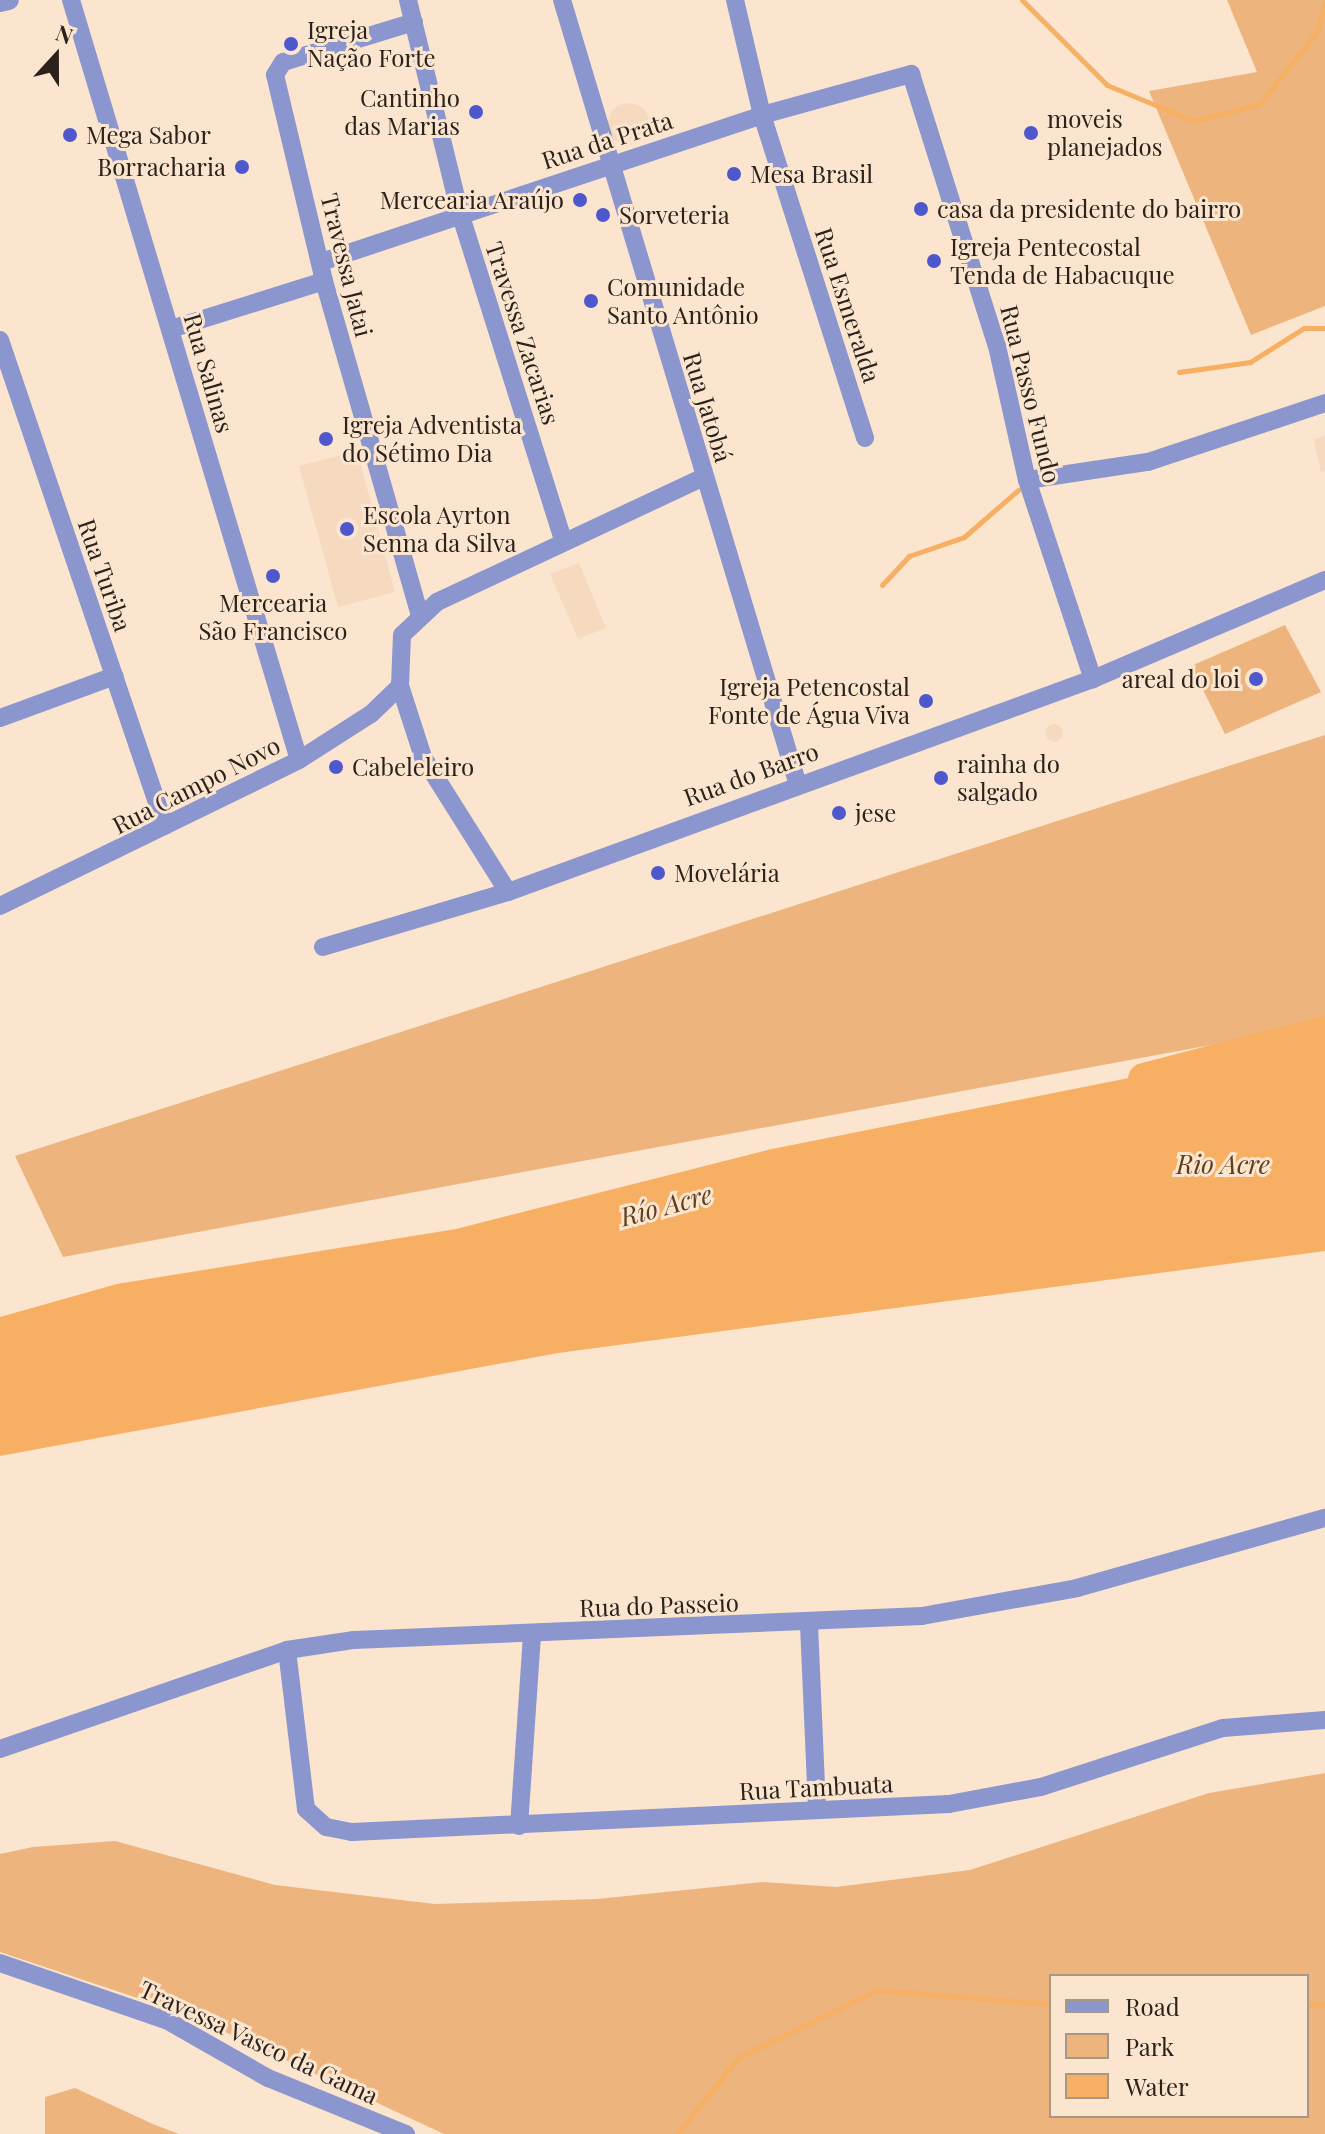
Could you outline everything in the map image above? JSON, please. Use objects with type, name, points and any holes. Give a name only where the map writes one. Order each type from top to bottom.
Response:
[{"type":"street","points":[[0,2],[9,0]]},
{"type":"street","name":"Rua Salinas","points":[[71,0],[299,760]]},
{"type":"street","name":"Travessa Zacarias","points":[[408,0],[460,213],[563,539]]},
{"type":"street","name":"Rua Jatobá","points":[[562,0],[797,782]]},
{"type":"street","name":"Rua Esmeralda","points":[[735,0],[762,115],[865,438]]},
{"type":"street","name":"Travessa Jatai","points":[[414,22],[277,68],[322,272],[419,613]]},
{"type":"street","name":"Rua da Prata","points":[[171,329],[322,272],[460,213],[762,115],[911,74]]},
{"type":"street","name":"Rua Passo Fundo","points":[[911,74],[997,346],[1027,480],[1093,679]]},
{"type":"street","name":"Rua Turiba","points":[[0,340],[165,826]]},
{"type":"street","points":[[1027,480],[1161,458],[1325,403]]},
{"type":"street","points":[[508,892],[423,757],[398,676],[402,635],[419,613],[563,539],[704,477]]},
{"type":"street","name":"Rua do Barro","points":[[323,947],[508,892],[797,782],[1093,679],[1325,580]]},
{"type":"street","points":[[0,718],[115,676]]},
{"type":"street","name":"Rua Campo Novo","points":[[0,906],[299,760],[371,714],[398,676]]},
{"type":"street","name":"Rua do Passeio","points":[[0,1749],[287,1650],[532,1633],[809,1625],[1002,1605],[1325,1518]]},
{"type":"street","points":[[809,1625],[817,1809]]},
{"type":"street","points":[[519,1826],[532,1633]]},
{"type":"street","name":"Rua Tambuata","points":[[287,1650],[306,1809],[326,1827],[352,1832],[519,1826],[993,1797],[1223,1728],[1325,1720]]},
{"type":"street","name":"Travessa Vasco da Gama","points":[[0,1963],[168,2021],[268,2078],[406,2134]]},
{"type":"shaded area","points":[[629,103],[644,109],[650,124],[644,139],[629,145],[614,139],[608,124],[614,109]]},
{"type":"shaded area","points":[[1325,435],[1325,471],[1321,472],[1314,440]]},
{"type":"shaded area","name":"Escola Ayrton Senna da Silva","points":[[357,451],[395,592],[338,607],[299,466]]},
{"type":"shaded area","points":[[579,563],[606,628],[578,639],[550,574]]},
{"type":"shaded area","points":[[1050,724],[1058,724],[1063,733],[1061,740],[1050,742],[1045,737],[1045,729]]},
{"type":"green space","points":[[1227,0],[1325,0],[1325,306],[1251,335],[1149,91],[1257,72]]},
{"type":"green space","name":"areal do loi","points":[[1285,625],[1321,692],[1225,734],[1191,666]]},
{"type":"green space","points":[[1325,735],[1325,1024],[63,1257],[15,1156]]},
{"type":"green space","points":[[1325,1773],[1325,2134],[444,2134],[191,2016],[0,1952],[0,1854],[33,1847],[115,1841],[275,1885],[435,1904],[597,1899],[763,1882],[836,1887],[970,1870],[1209,1793]]},
{"type":"green space","points":[[75,2088],[179,2134],[45,2134],[45,2097]]},
{"type":"water","name":"Rio Acre","points":[[1325,1039],[1325,1251],[558,1353],[0,1456],[0,1317],[117,1284],[456,1229],[772,1149]]},
{"type":"waterway","points":[[1022,0],[1107,85],[1194,121],[1259,104],[1317,32],[1325,3]]},
{"type":"waterway","points":[[1179,372],[1250,362],[1304,328],[1325,328]]},
{"type":"waterway","points":[[882,585],[909,556],[964,537],[1018,490]]},
{"type":"waterway","name":"Río Acre","points":[[1144,1079],[1325,1032]]},
{"type":"waterway","points":[[677,2134],[738,2058],[876,1990],[1049,2004]]},
{"type":"waterway","points":[[1309,2005],[1325,2004]]},
{"type":"place","name":"Igreja Nação Forte","points":[[291,44]]},
{"type":"place","name":"Cantinho das Marias","points":[[476,112]]},
{"type":"place","name":"moveis planejados","points":[[1031,133]]},
{"type":"place","name":"Mega Sabor","points":[[70,135]]},
{"type":"place","name":"Borracharia","points":[[242,167]]},
{"type":"place","name":"Mesa Brasil","points":[[734,174]]},
{"type":"place","name":"Mercearia Araújo","points":[[580,200]]},
{"type":"place","name":"casa da presidente do bairro","points":[[921,209]]},
{"type":"place","name":"Sorveteria","points":[[603,215]]},
{"type":"place","name":"Igreja Pentecostal Tenda de Habacuque","points":[[934,261]]},
{"type":"place","name":"Comunidade Santo Antônio","points":[[591,301]]},
{"type":"place","name":"Igreja Adventista do Sétimo Dia","points":[[326,439]]},
{"type":"place","name":"Escola Ayrton Senna da Silva","points":[[347,529]]},
{"type":"place","name":"Mercearia São Francisco","points":[[273,576]]},
{"type":"place","name":"areal do loi","points":[[1256,679]]},
{"type":"place","name":"Igreja Petencostal Fonte de Água Viva","points":[[926,701]]},
{"type":"place","name":"Cabeleleiro","points":[[336,767]]},
{"type":"place","name":"rainha do salgado","points":[[941,778]]},
{"type":"place","name":"jese","points":[[839,813]]},
{"type":"place","name":"Movelária","points":[[658,873]]}]
